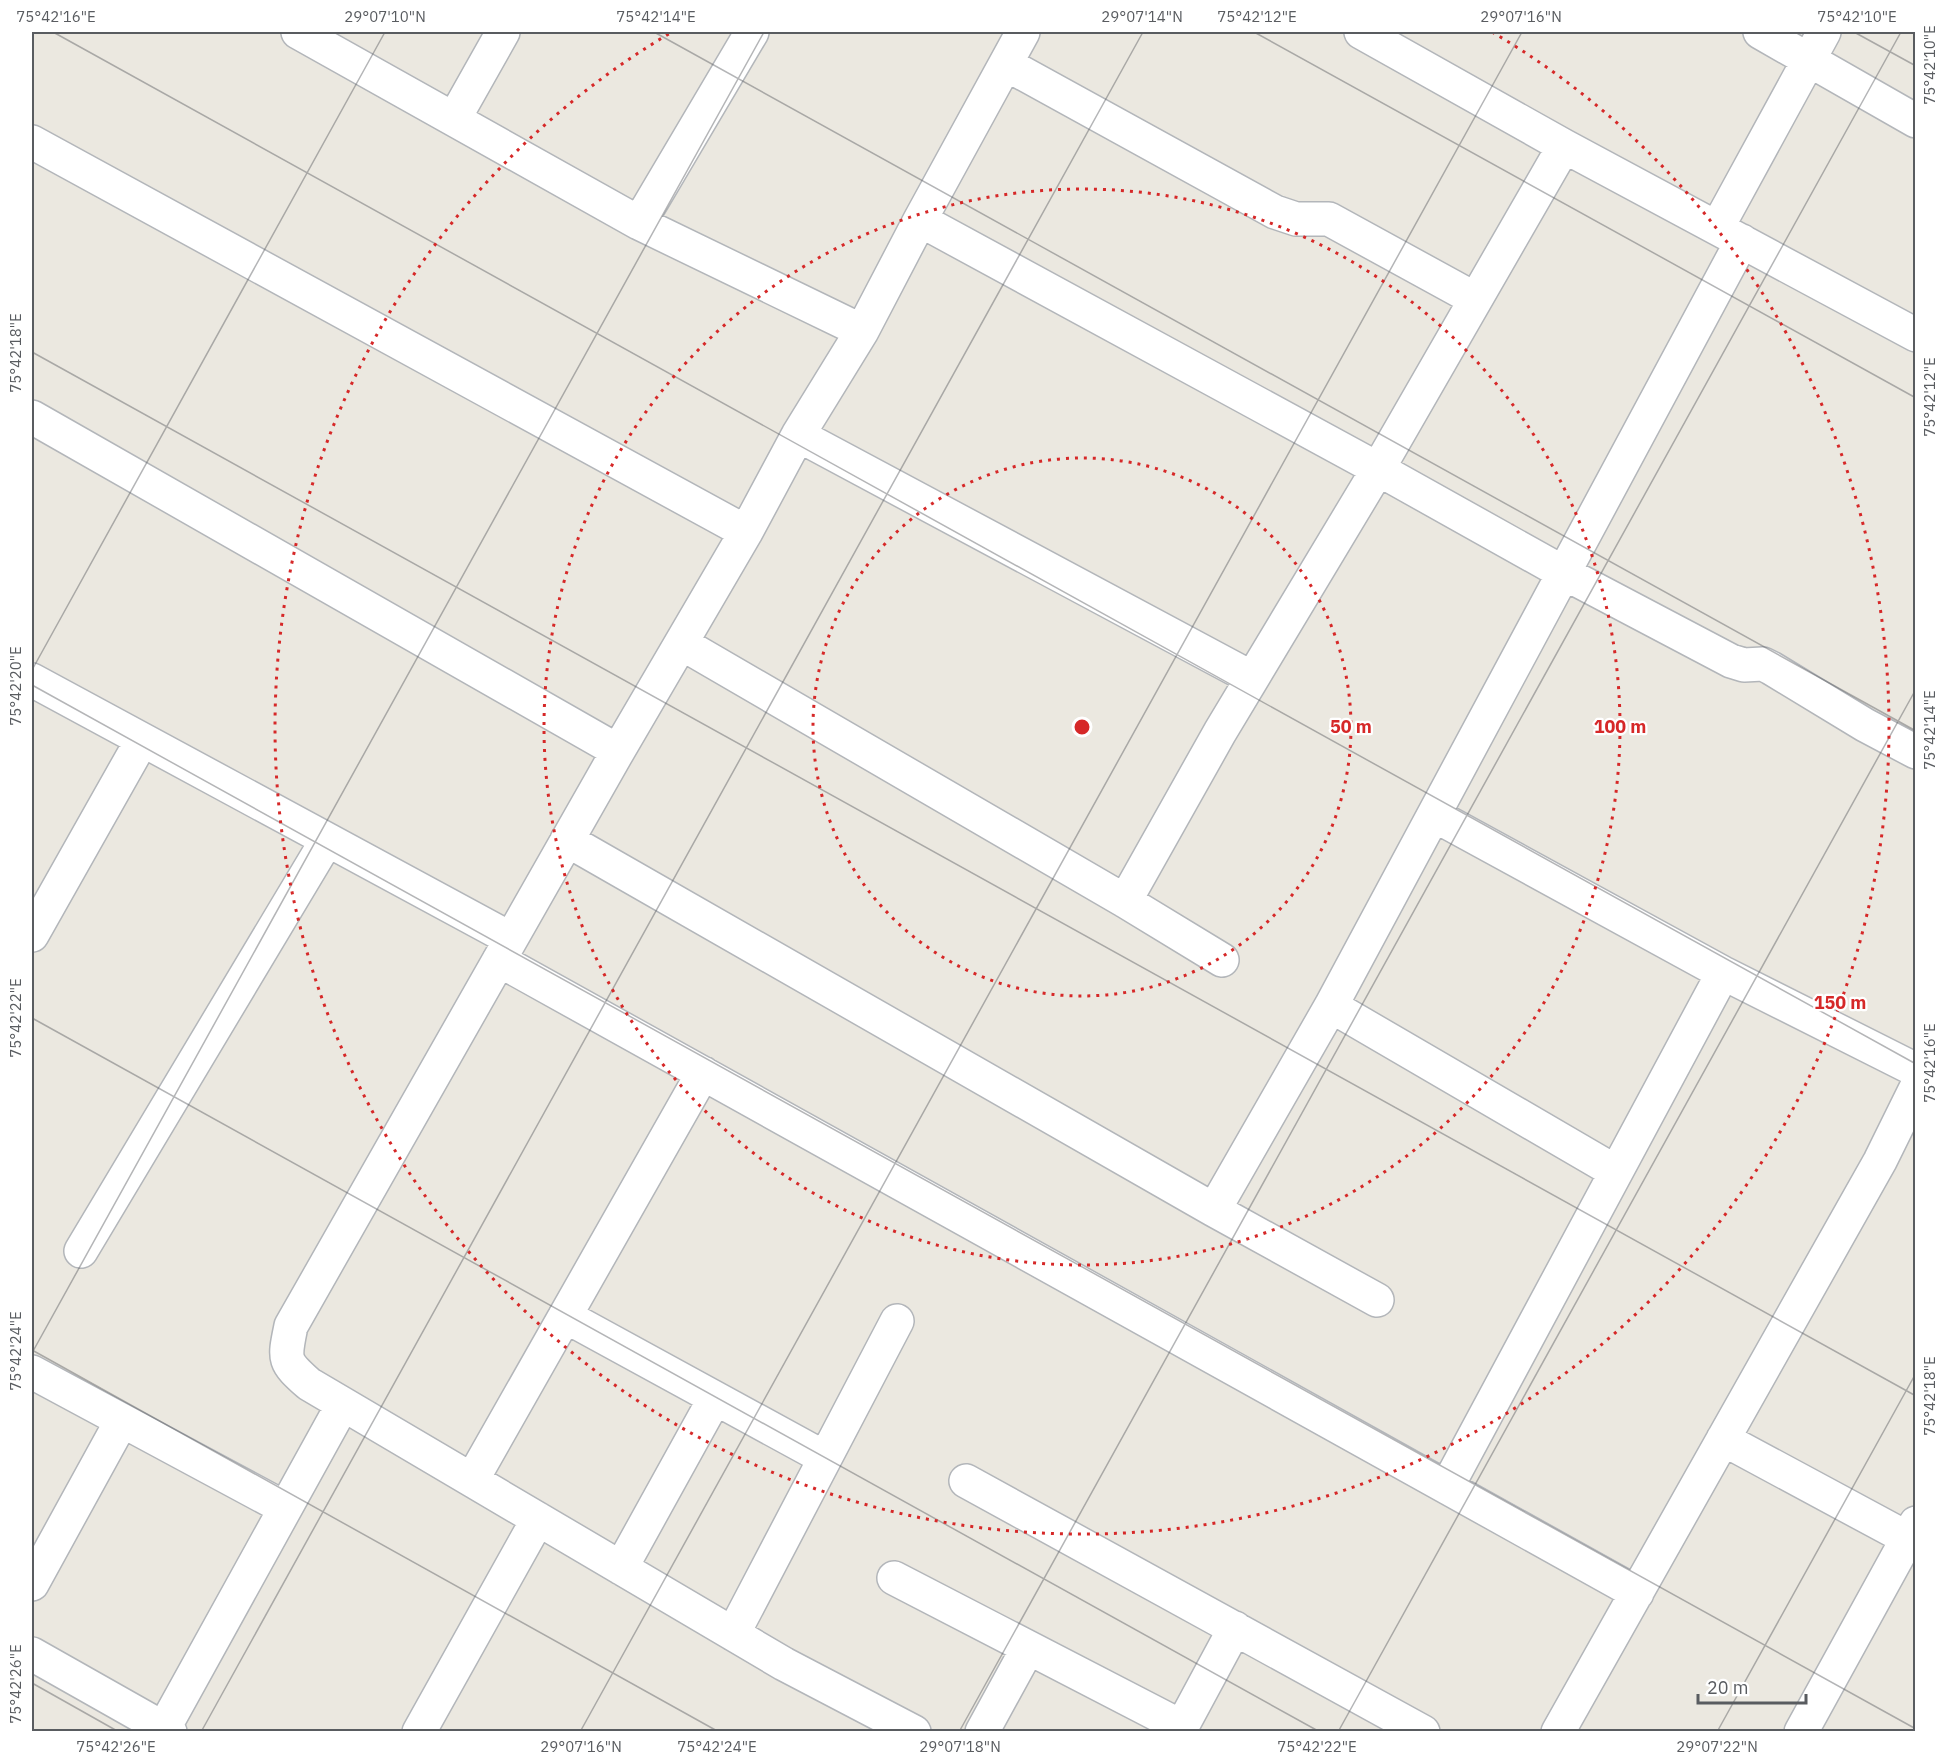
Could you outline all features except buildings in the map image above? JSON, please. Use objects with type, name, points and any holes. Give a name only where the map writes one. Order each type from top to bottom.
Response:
[{"type":"street","points":[[298,32],[639,223],[862,331]]},
{"type":"street","points":[[454,119],[503,32]]},
{"type":"street","points":[[639,223],[752,32]]},
{"type":"street","points":[[914,1731],[784,1664],[309,1384],[290,1368],[285,1353],[291,1326],[567,840],[746,531],[798,435],[862,331],[1023,32]]},
{"type":"street","points":[[1361,32],[1564,146],[1916,335]]},
{"type":"street","points":[[1760,32],[1916,121]]},
{"type":"street","points":[[1214,1210],[1331,1006],[1564,573],[1730,234],[1824,32]]},
{"type":"street","points":[[1006,64],[1275,212],[1296,219],[1329,219],[1475,299]]},
{"type":"street","points":[[32,142],[746,531]]},
{"type":"street","points":[[1125,901],[1220,732],[1378,469],[1564,146]]},
{"type":"street","points":[[920,220],[1564,573],[1731,661],[1744,665],[1763,664],[1771,668],[1865,725],[1916,752]]},
{"type":"street","points":[[32,417],[618,751]]},
{"type":"street","points":[[798,435],[1252,678]]},
{"type":"street","points":[[681,643],[1125,901],[1222,960]]},
{"type":"street","points":[[32,680],[327,840],[703,1074],[1637,1593]]},
{"type":"street","points":[[32,935],[142,740]]},
{"type":"street","points":[[1434,815],[1723,973],[1916,1070]]},
{"type":"street","points":[[81,1251],[327,840]]},
{"type":"street","points":[[567,840],[1214,1210],[1377,1300]]},
{"type":"street","points":[[1447,1487],[1723,973]]},
{"type":"street","points":[[1331,1006],[1616,1172]]},
{"type":"street","points":[[472,1480],[703,1074]]},
{"type":"street","points":[[1558,1731],[1880,1161],[1916,1088]]},
{"type":"street","points":[[565,1316],[825,1458]]},
{"type":"street","points":[[733,1634],[897,1321]]},
{"type":"street","points":[[32,1372],[121,1422],[285,1508]]},
{"type":"street","points":[[621,1568],[715,1398]]},
{"type":"street","points":[[32,1654],[167,1730],[343,1404]]},
{"type":"street","points":[[32,1584],[121,1422]]},
{"type":"street","points":[[1723,1439],[1911,1531],[1801,1731]]},
{"type":"street","points":[[966,1481],[1423,1731]]},
{"type":"street","points":[[419,1731],[538,1519]]},
{"type":"street","points":[[894,1578],[1180,1729],[1235,1628]]},
{"type":"street","points":[[982,1731],[1028,1648]]}]
